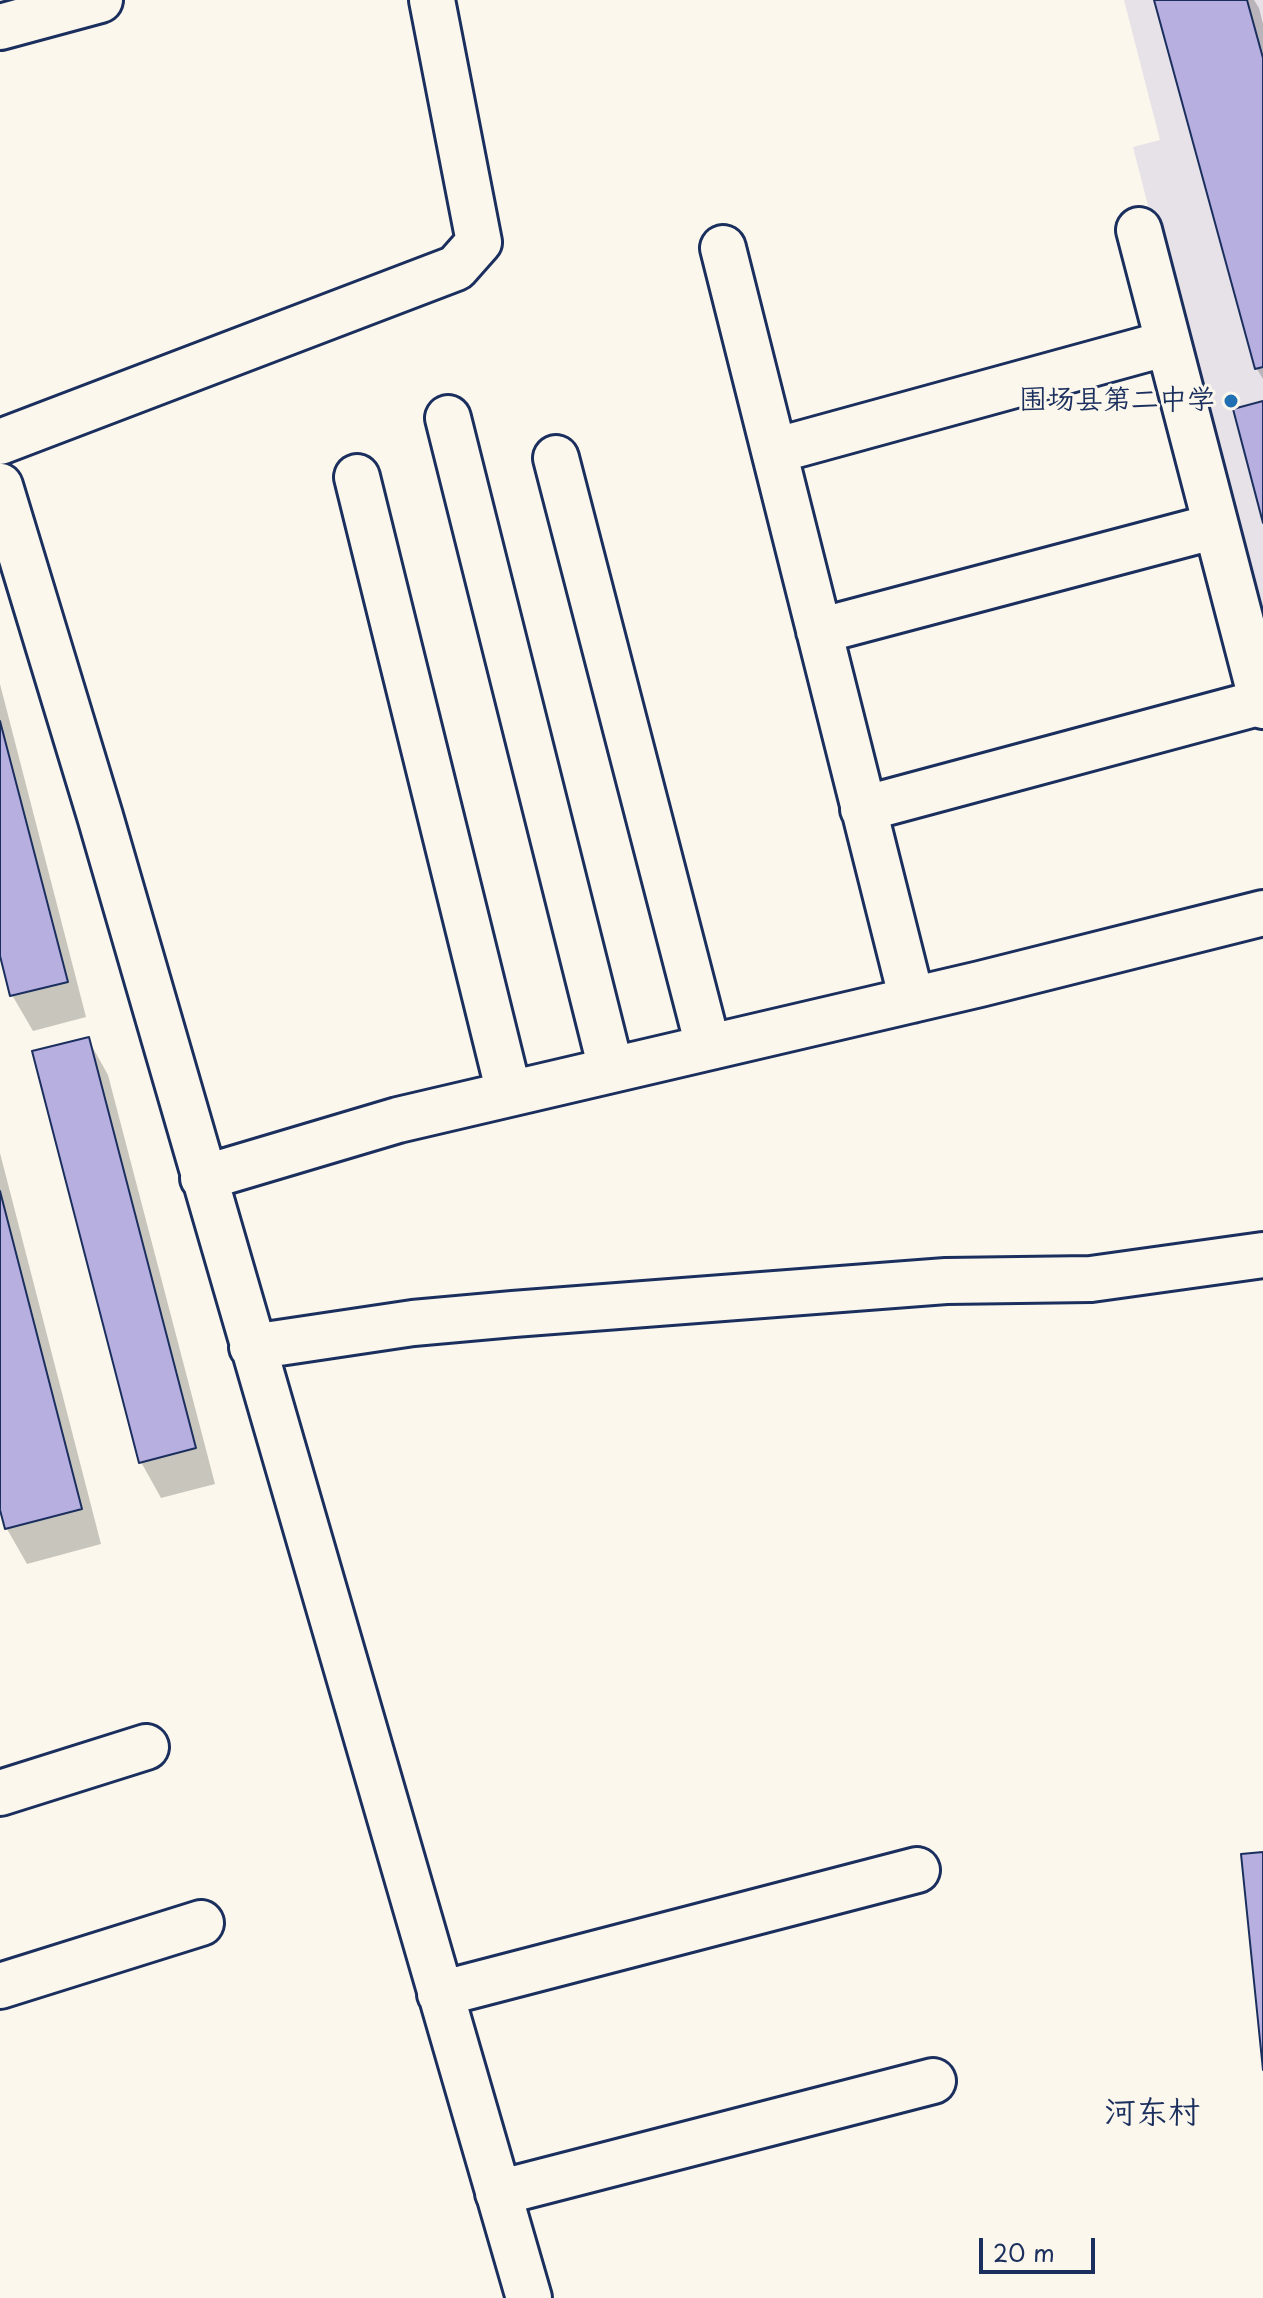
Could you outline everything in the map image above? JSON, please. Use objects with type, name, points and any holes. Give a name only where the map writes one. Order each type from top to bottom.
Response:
[{"type":"street","points":[[0,27],[100,0]]},
{"type":"street","points":[[0,442],[456,268],[479,242],[432,0]]},
{"type":"street","points":[[863,809],[1262,704],[1139,230]]},
{"type":"street","points":[[723,248],[912,1000]]},
{"type":"street","points":[[774,451],[1168,343]]},
{"type":"street","points":[[448,418],[611,1069]]},
{"type":"street","points":[[556,458],[708,1046]]},
{"type":"street","points":[[357,477],[509,1093]]},
{"type":"street","points":[[0,486],[529,2298]]},
{"type":"street","points":[[819,631],[1216,526]]},
{"type":"street","points":[[203,1178],[398,1120],[912,1000],[1263,913]]},
{"type":"street","points":[[252,1347],[470,1318],[946,1281],[1091,1279],[1263,1255]]},
{"type":"street","points":[[0,1793],[146,1747]]},
{"type":"street","points":[[440,1994],[917,1870]]},
{"type":"street","points":[[0,1986],[201,1923]]},
{"type":"street","points":[[498,2193],[933,2081]]},
{"type":"shaded area","name":"围场县第二中学","points":[[1124,0],[1263,0],[1263,655],[1133,147],[1160,140]]},
{"type":"building","points":[[1154,0],[1247,0],[1263,58],[1263,367],[1255,369]]},
{"type":"building","points":[[1263,401],[1263,523],[1233,409]]},
{"type":"building","points":[[0,721],[68,982],[10,996],[0,956]]},
{"type":"building","points":[[89,1037],[196,1448],[139,1463],[32,1051]]},
{"type":"building","points":[[0,1191],[82,1509],[5,1529],[0,1510]]},
{"type":"building","points":[[1263,1852],[1263,2070],[1241,1854]]},
{"type":"place","name":"围场县第二中学","points":[[1231,401]]},
{"type":"district","name":"河东村","points":[[1152,2114]]}]
